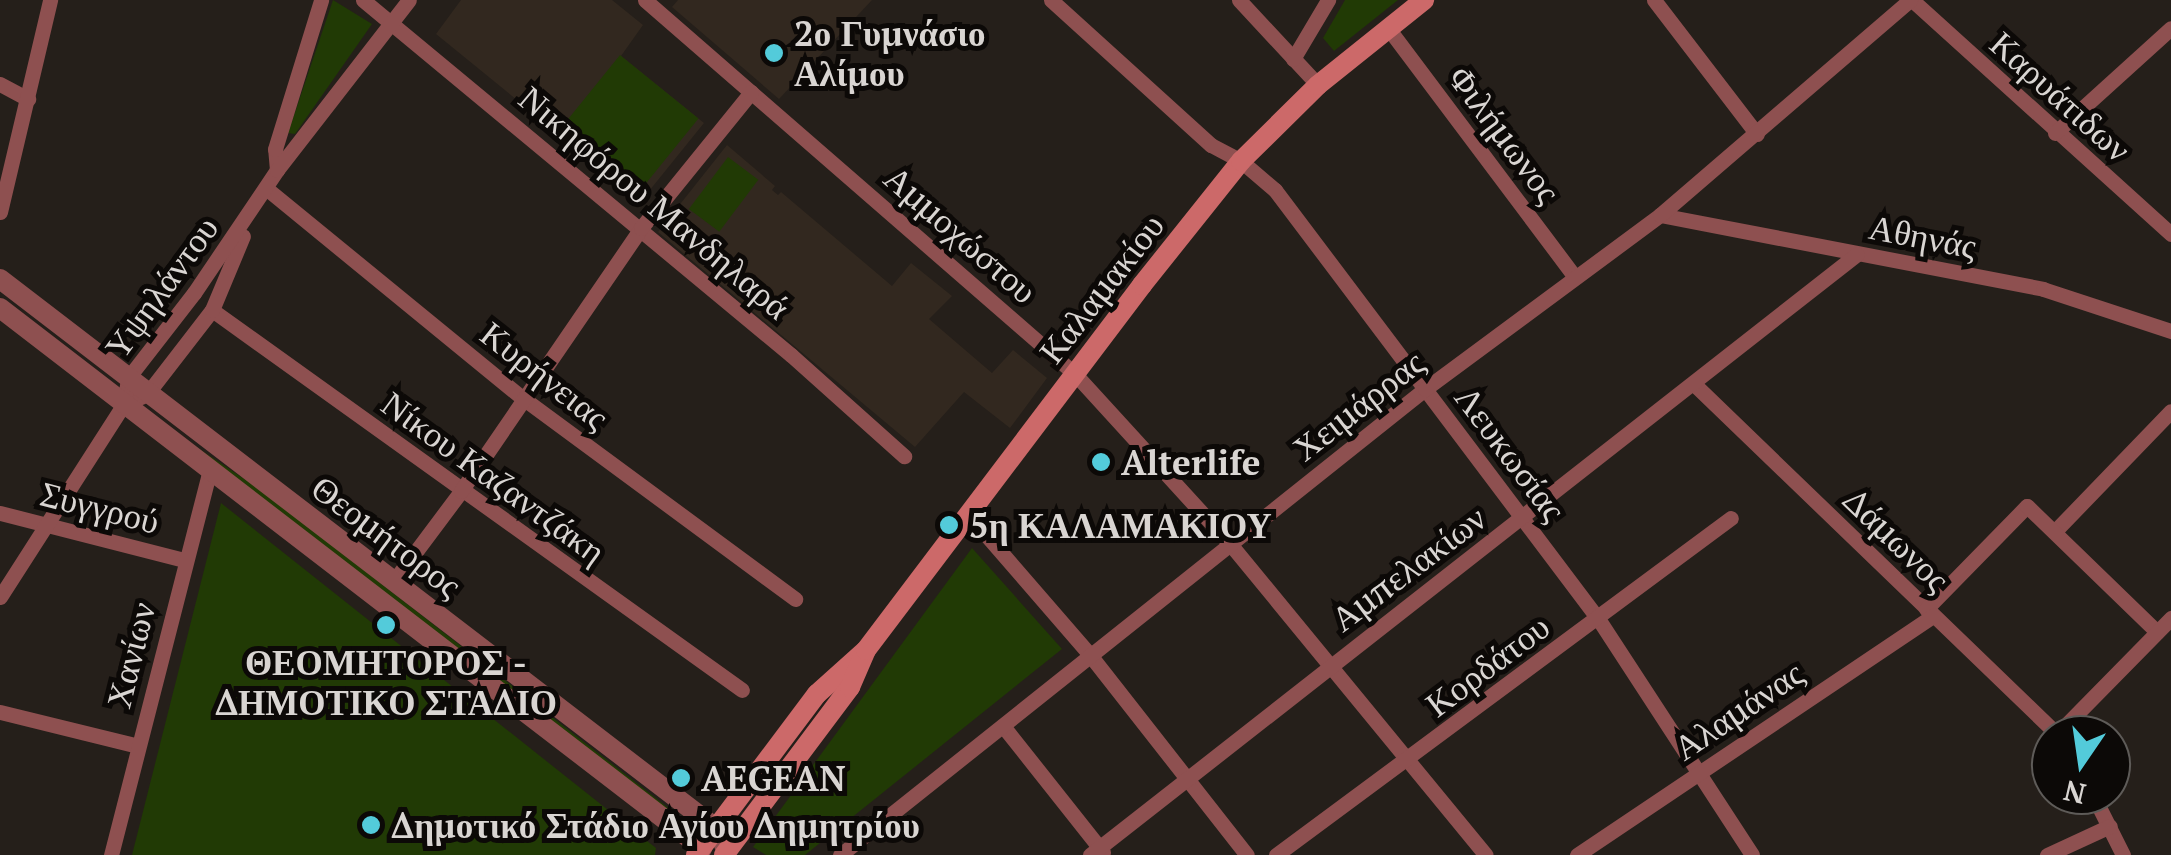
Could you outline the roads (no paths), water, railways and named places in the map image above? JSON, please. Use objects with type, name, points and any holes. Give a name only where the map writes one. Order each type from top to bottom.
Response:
[{"type":"main road","name":"Καλαμακίου","points":[[699,852],[817,694],[866,650],[1241,162],[1318,86],[1424,0]]},
{"type":"main road","name":"Καλαμακίου","points":[[727,854],[850,687],[866,650]]},
{"type":"street","points":[[0,212],[50,0]]},
{"type":"street","points":[[277,170],[275,149],[321,0]]},
{"type":"street","name":"Νικηφόρου Μανδηλαρά","points":[[363,0],[641,228],[904,456]]},
{"type":"street","name":"Υψηλάντου","points":[[124,404],[147,394],[212,310],[254,210],[277,170],[409,0]]},
{"type":"street","name":"Αμμοχώστου","points":[[645,0],[1076,374],[1231,545],[1486,855]]},
{"type":"street","name":"Λευκωσίας","points":[[1051,0],[1210,145],[1241,162],[1276,190],[1598,620],[1752,855]]},
{"type":"street","points":[[1239,0],[1318,86]]},
{"type":"street","points":[[1293,59],[1328,0]]},
{"type":"street","points":[[1654,0],[1758,134]]},
{"type":"street","name":"Χειμάρρας","points":[[840,855],[1425,389],[1660,215],[1911,0]]},
{"type":"street","name":"Καρυάτιδων","points":[[1911,0],[2171,234]]},
{"type":"street","name":"Φιλήμωνος","points":[[1388,28],[1574,276]]},
{"type":"street","points":[[2055,133],[2171,28]]},
{"type":"street","points":[[0,84],[28,99]]},
{"type":"street","points":[[392,582],[461,491],[641,228],[751,92]]},
{"type":"street","name":"Κυρήνειας","points":[[266,189],[524,399],[794,599]]},
{"type":"street","name":"Υψηλάντου","points":[[124,404],[128,378],[254,210]]},
{"type":"street","name":"Αθηνάς","points":[[1660,215],[2043,289],[2171,331]]},
{"type":"street","name":"Αμπελακίων","points":[[1099,852],[1186,777],[1522,520],[1857,254]]},
{"type":"street","name":"Θεομήτορος","points":[[0,279],[717,830],[727,854]]},
{"type":"street","name":"Νίκου Καζαντζάκη","points":[[212,310],[742,690]]},
{"type":"street","name":"Θεομήτορος","points":[[1,311],[699,852]]},
{"type":"street","name":"Δάμωνος","points":[[1694,385],[2038,715]]},
{"type":"street","points":[[0,596],[124,404]]},
{"type":"street","points":[[2157,632],[2056,530],[2171,411]]},
{"type":"street","name":"Χανίων","points":[[111,855],[210,470]]},
{"type":"street","name":"Αλαμάνας","points":[[1577,855],[1929,612],[2027,506],[2056,530]]},
{"type":"street","name":"Συγγρού","points":[[0,513],[184,560]]},
{"type":"street","points":[[968,514],[1090,655],[1247,855]]},
{"type":"street","name":"Κορδάτου","points":[[1276,855],[1410,760],[1731,518]]},
{"type":"street","points":[[2076,715],[2171,618]]},
{"type":"street","points":[[0,712],[138,746]]},
{"type":"street","points":[[1002,726],[1099,852]]},
{"type":"street","points":[[2104,815],[2123,855]]},
{"type":"street","points":[[2048,855],[2110,826]]},
{"type":"street","points":[[699,852],[727,854]]},
{"type":"place","name":"2ο Γυμνάσιο Αλίμου","points":[[774,53]]},
{"type":"place","name":"Alterlife","points":[[1101,462]]},
{"type":"place","name":"5η ΚΑΛΑΜΑΚΙΟΥ","points":[[949,525]]},
{"type":"place","name":"ΘΕΟΜΗΤΟΡΟΣ - ΔΗΜΟΤΙΚΟ ΣΤΑΔΙΟ","points":[[386,625]]},
{"type":"place","name":"AEGEAN","points":[[681,778]]},
{"type":"place","name":"Δημοτικό Στάδιο Αγίου Δημητρίου","points":[[371,825]]}]
